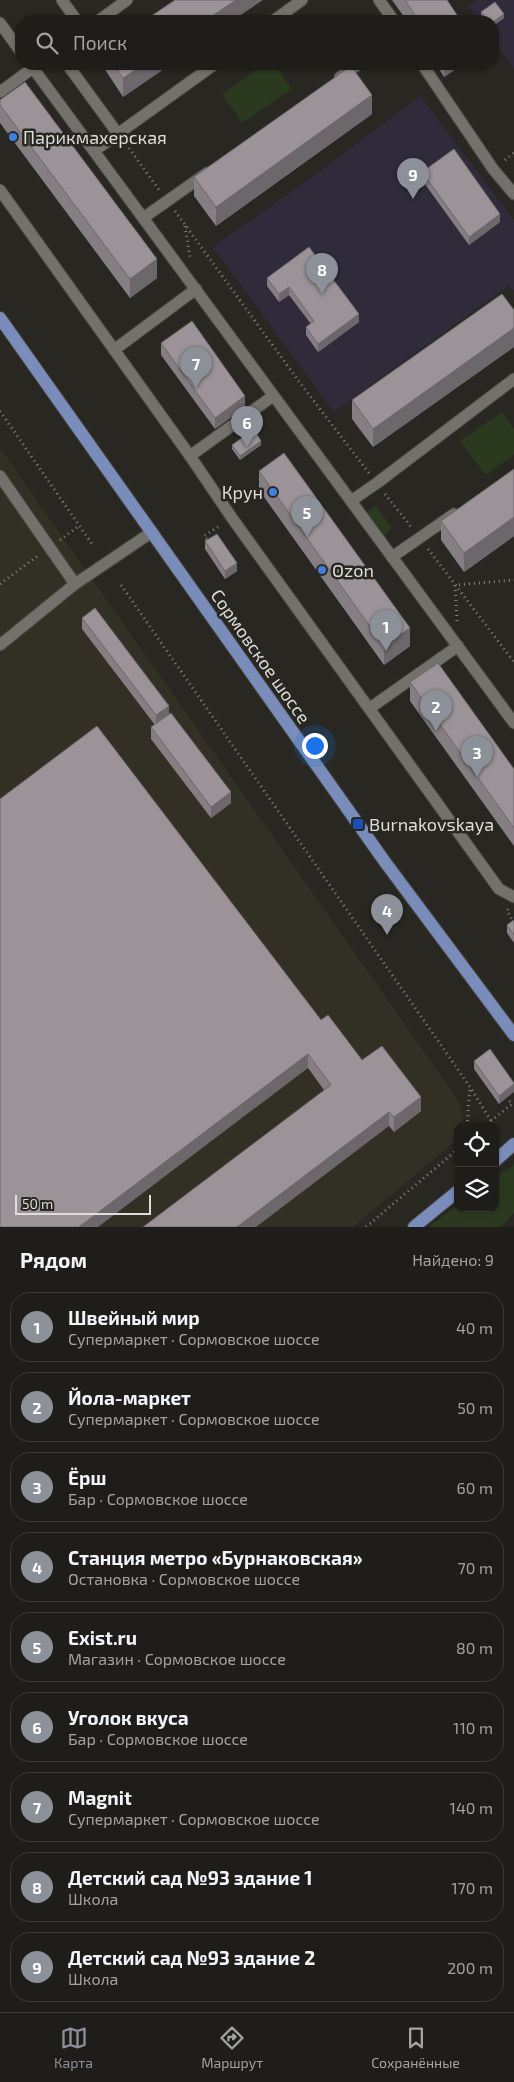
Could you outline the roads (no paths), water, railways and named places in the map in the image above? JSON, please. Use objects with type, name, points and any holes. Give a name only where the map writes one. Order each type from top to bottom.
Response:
[{"type":"main road","name":"Сормовское шоссе","points":[[0,318],[385,862],[509,1020],[514,1035]]},
{"type":"main road","points":[[499,1157],[514,1144]]},
{"type":"main road","points":[[414,1227],[454,1194]]},
{"type":"lane","points":[[62,0],[73,15]]},
{"type":"lane","points":[[106,15],[127,0]]},
{"type":"lane","points":[[281,15],[302,0]]},
{"type":"lane","points":[[379,0],[390,15]]},
{"type":"lane","points":[[0,23],[15,44]]},
{"type":"lane","points":[[0,92],[28,70]]},
{"type":"lane","points":[[37,70],[94,151],[514,723]]},
{"type":"lane","points":[[71,70],[118,134]]},
{"type":"lane","points":[[94,151],[206,70]]},
{"type":"lane","points":[[327,87],[351,70]]},
{"type":"lane","points":[[426,70],[493,169],[514,194]]},
{"type":"lane","points":[[143,218],[216,167]]},
{"type":"lane","points":[[0,190],[190,456],[232,518],[500,890],[514,897]]},
{"type":"lane","points":[[114,350],[196,290]]},
{"type":"lane","points":[[351,501],[514,379]]},
{"type":"lane","points":[[190,456],[273,396]]},
{"type":"lane","points":[[0,476],[75,584]]},
{"type":"lane","points":[[392,557],[467,505]]},
{"type":"lane","points":[[0,644],[75,584],[152,532]]},
{"type":"lane","points":[[370,708],[458,646]]},
{"type":"place","name":"Парикмахерская","points":[[13,137]]},
{"type":"place","name":"Детский сад №93 здание 2","points":[[413,199]]},
{"type":"place","name":"Детский сад №93 здание 1","points":[[322,294]]},
{"type":"place","name":"Magnit","points":[[196,388]]},
{"type":"place","name":"Уголок вкуса","points":[[247,447]]},
{"type":"place","name":"Крун","points":[[273,492]]},
{"type":"place","name":"Exist.ru","points":[[307,537]]},
{"type":"place","name":"Ozon","points":[[322,570]]},
{"type":"place","name":"Швейный мир","points":[[386,651]]},
{"type":"place","name":"Йола-маркет","points":[[436,731]]},
{"type":"place","name":"Ёрш","points":[[477,777]]},
{"type":"place","name":"Burnakovskaya","points":[[358,824]]},
{"type":"place","name":"Станция метро «Бурнаковская»","points":[[387,935]]}]
